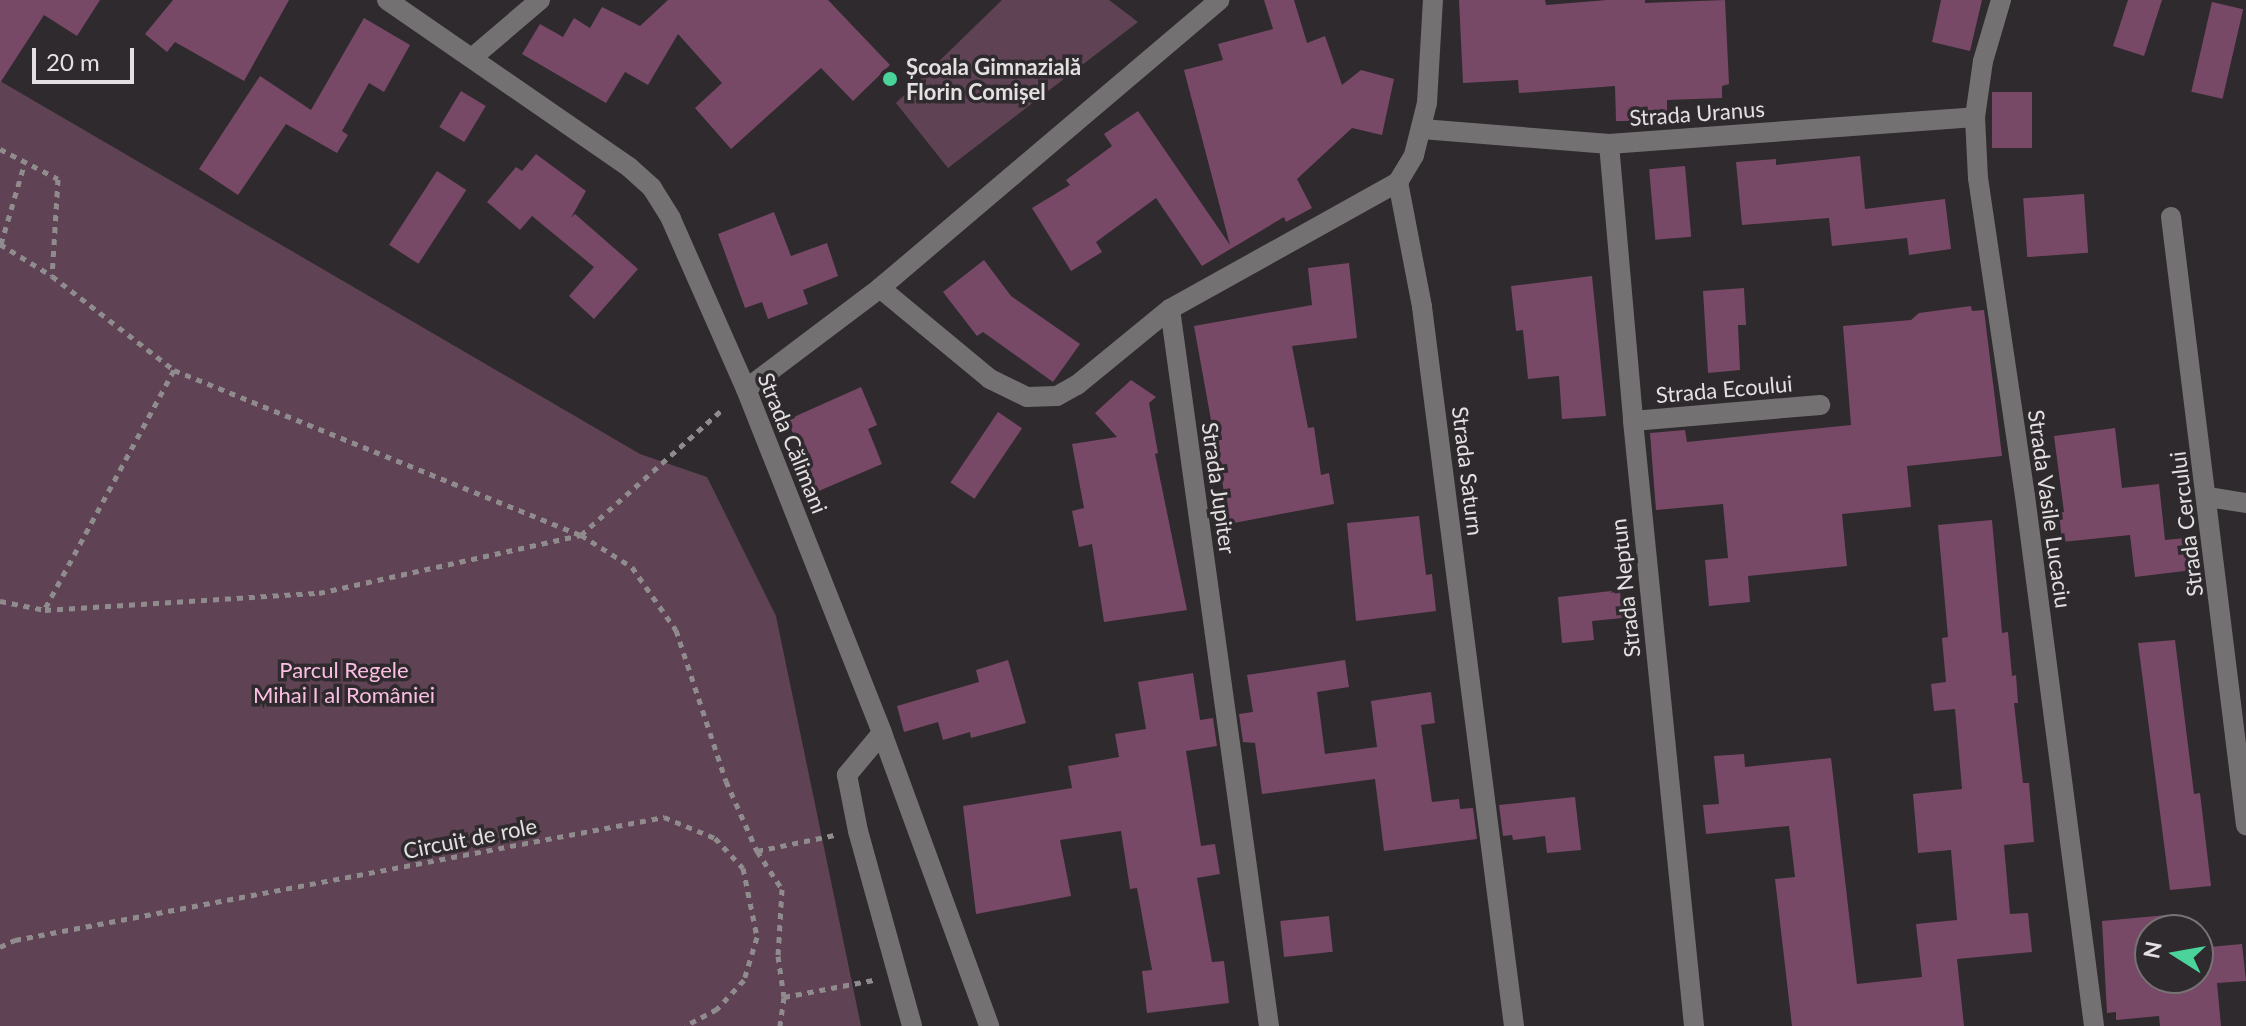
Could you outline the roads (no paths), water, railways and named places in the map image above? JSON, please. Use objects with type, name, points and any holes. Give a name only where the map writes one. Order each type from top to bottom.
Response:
[{"type":"street","name":"Strada Călimani","points":[[387,0],[629,167],[652,188],[671,219],[746,389],[882,733],[989,1026]]},
{"type":"street","points":[[473,57],[540,0]]},
{"type":"street","points":[[746,389],[880,288],[1219,0]]},
{"type":"street","points":[[880,288],[990,379],[1027,397],[1057,396],[1077,385],[1170,309],[1398,182],[1414,155],[1422,129],[1431,61],[1433,0]]},
{"type":"street","name":"Strada Vasile Lucaciu","points":[[2001,0],[1983,61],[1975,117],[1978,178],[2025,496],[2094,1026]]},
{"type":"street","name":"Strada Uranus","points":[[1422,129],[1609,144],[1975,117]]},
{"type":"street","name":"Strada Neptun","points":[[1609,144],[1633,421],[1694,1026]]},
{"type":"street","name":"Strada Saturn","points":[[1398,182],[1422,307],[1514,1026]]},
{"type":"street","name":"Strada Cercului","points":[[2171,217],[2208,497],[2246,825]]},
{"type":"street","name":"Strada Jupiter","points":[[1170,309],[1269,1026]]},
{"type":"street","name":"Strada Ecoului","points":[[1633,421],[1820,405]]},
{"type":"street","points":[[2208,497],[2246,503]]},
{"type":"street","points":[[882,733],[847,775],[858,831],[912,1026]]},
{"type":"place","name":"Școala Gimnazială Florin Comișel","points":[[890,79]]},
{"type":"park label","name":"Parcul Regele Mihai I al României","points":[[344,682]]}]
